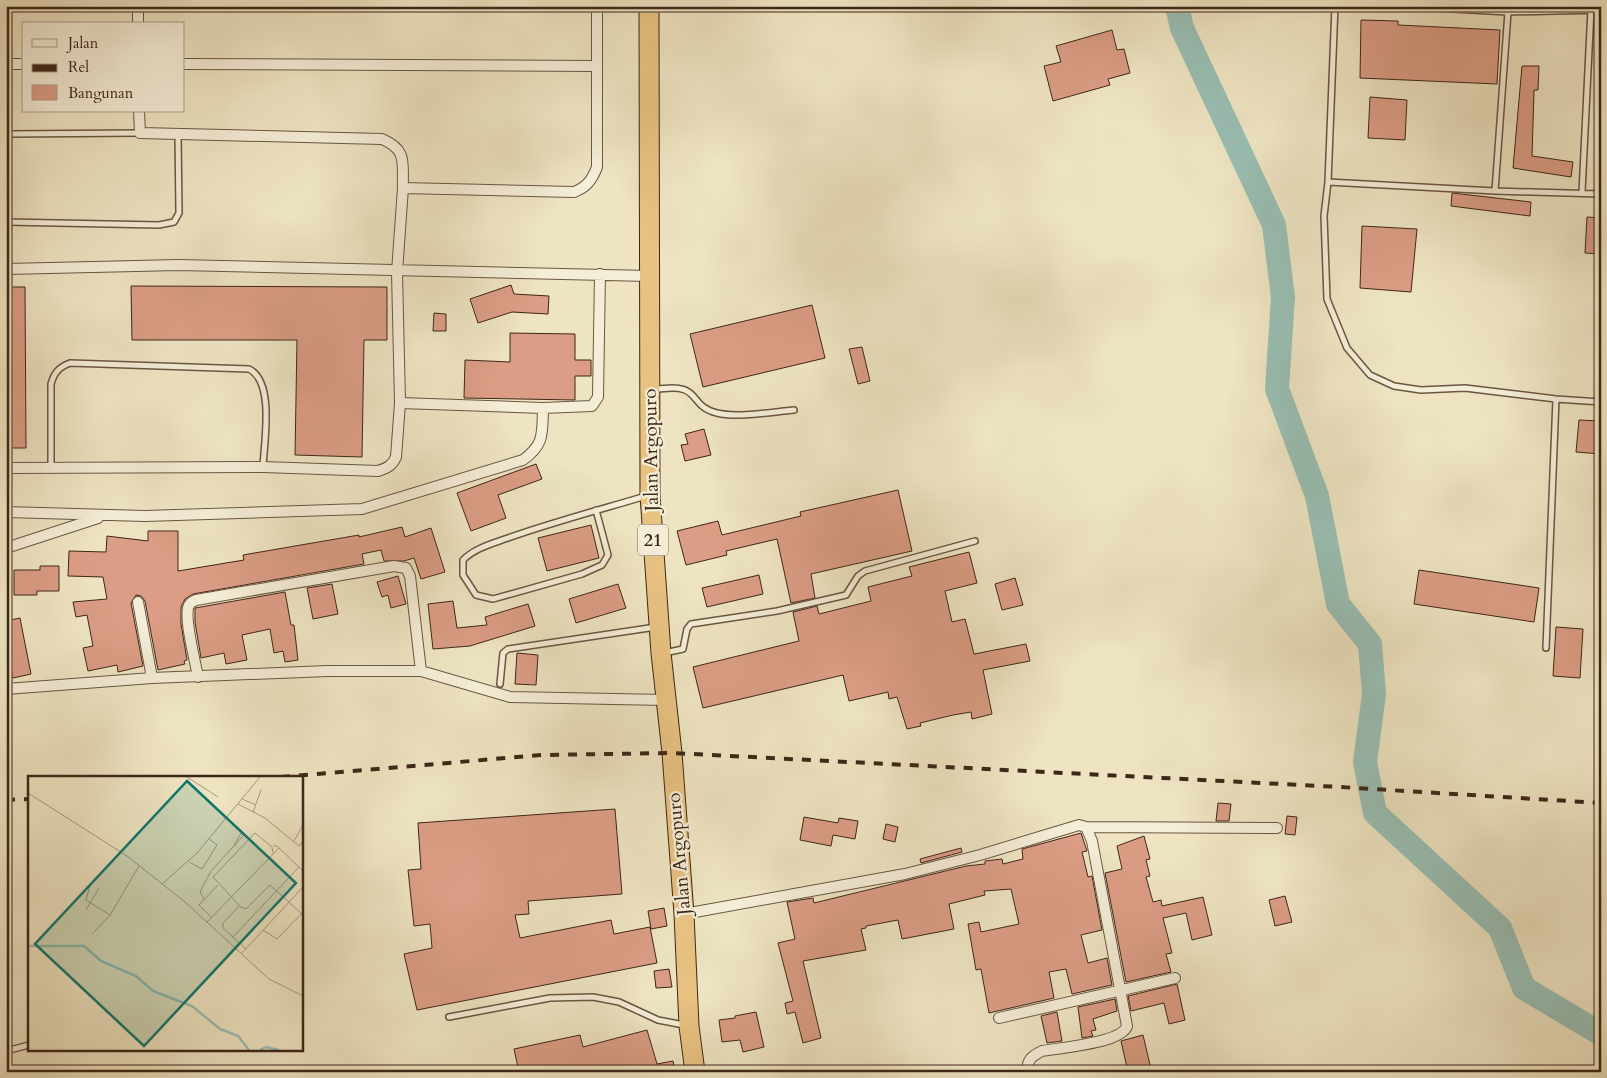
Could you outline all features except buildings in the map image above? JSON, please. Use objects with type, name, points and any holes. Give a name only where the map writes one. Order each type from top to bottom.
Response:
[{"type":"highway","name":"Jalan Argopuro","points":[[649,6],[650,495],[695,1072]]},
{"type":"street","points":[[138,6],[138,22]]},
{"type":"street","points":[[403,188],[574,192],[585,188],[593,178],[597,167],[597,6]]},
{"type":"street","points":[[6,64],[22,64]]},
{"type":"street","points":[[185,64],[598,66]]},
{"type":"street","points":[[6,468],[263,468],[378,471],[386,469],[393,464],[396,457],[400,403],[398,272],[403,188],[402,153],[394,144],[382,138],[140,133],[139,112]]},
{"type":"street","points":[[6,269],[179,265],[398,272],[649,276]]},
{"type":"street","points":[[400,403],[586,408],[596,402],[598,397],[600,274]]},
{"type":"street","points":[[6,512],[103,516],[362,509],[523,460],[532,453],[542,440],[543,408]]},
{"type":"street","points":[[6,548],[103,516]]},
{"type":"street","points":[[198,677],[189,620],[188,608],[190,602],[394,566],[406,568],[410,576],[421,671]]},
{"type":"street","points":[[138,602],[152,678]]},
{"type":"street","points":[[6,689],[152,678],[327,671],[421,671],[510,697],[666,700]]},
{"type":"street","points":[[684,914],[905,874],[980,855],[1079,825],[1086,827],[1278,828]]},
{"type":"street","points":[[1028,1072],[1029,1061],[1033,1055],[1042,1051],[1108,1040],[1126,1031],[1127,1026],[1092,841],[1086,827]]},
{"type":"street","points":[[999,1018],[1175,978]]},
{"type":"lane","points":[[1335,6],[1328,182],[1324,216],[1327,299],[1347,348],[1370,375],[1394,386],[1421,390],[1465,388],[1556,399],[1601,402]]},
{"type":"lane","points":[[1398,6],[1508,12],[1601,10]]},
{"type":"lane","points":[[1582,192],[1591,9]]},
{"type":"lane","points":[[1495,191],[1508,12]]},
{"type":"lane","points":[[6,134],[140,133]]},
{"type":"lane","points":[[6,222],[159,224],[174,222],[179,213],[178,133]]},
{"type":"lane","points":[[1328,182],[1495,191],[1601,194]]},
{"type":"lane","points":[[51,469],[51,384],[54,375],[62,366],[70,363],[250,369],[257,373],[262,381],[265,394],[263,468]]},
{"type":"lane","points":[[650,391],[671,387],[684,388],[694,394],[706,409],[724,415],[794,410]]},
{"type":"lane","points":[[1546,648],[1556,399]]},
{"type":"lane","points":[[596,510],[608,555],[602,565],[582,574],[493,599],[476,595],[463,574],[463,560],[472,551],[529,530],[596,510],[650,495]]},
{"type":"lane","points":[[661,653],[683,649],[687,629],[691,624],[777,611],[846,595],[858,576],[864,571],[975,541]]},
{"type":"lane","points":[[500,684],[504,653],[508,649],[659,627]]},
{"type":"lane","points":[[449,1017],[550,998],[594,997],[619,1002],[658,1020],[690,1026]]},
{"type":"lane","points":[[6,1051],[28,1044]]},
{"type":"waterway","points":[[1177,6],[1182,28],[1274,225],[1283,297],[1277,389],[1317,496],[1338,604],[1370,644],[1374,694],[1365,762],[1375,813],[1500,928],[1524,988],[1601,1034]]},
{"type":"railway","points":[[293,776],[542,755],[672,753],[1340,787],[1601,803]]},
{"type":"railway","points":[[6,800],[28,799]]}]
